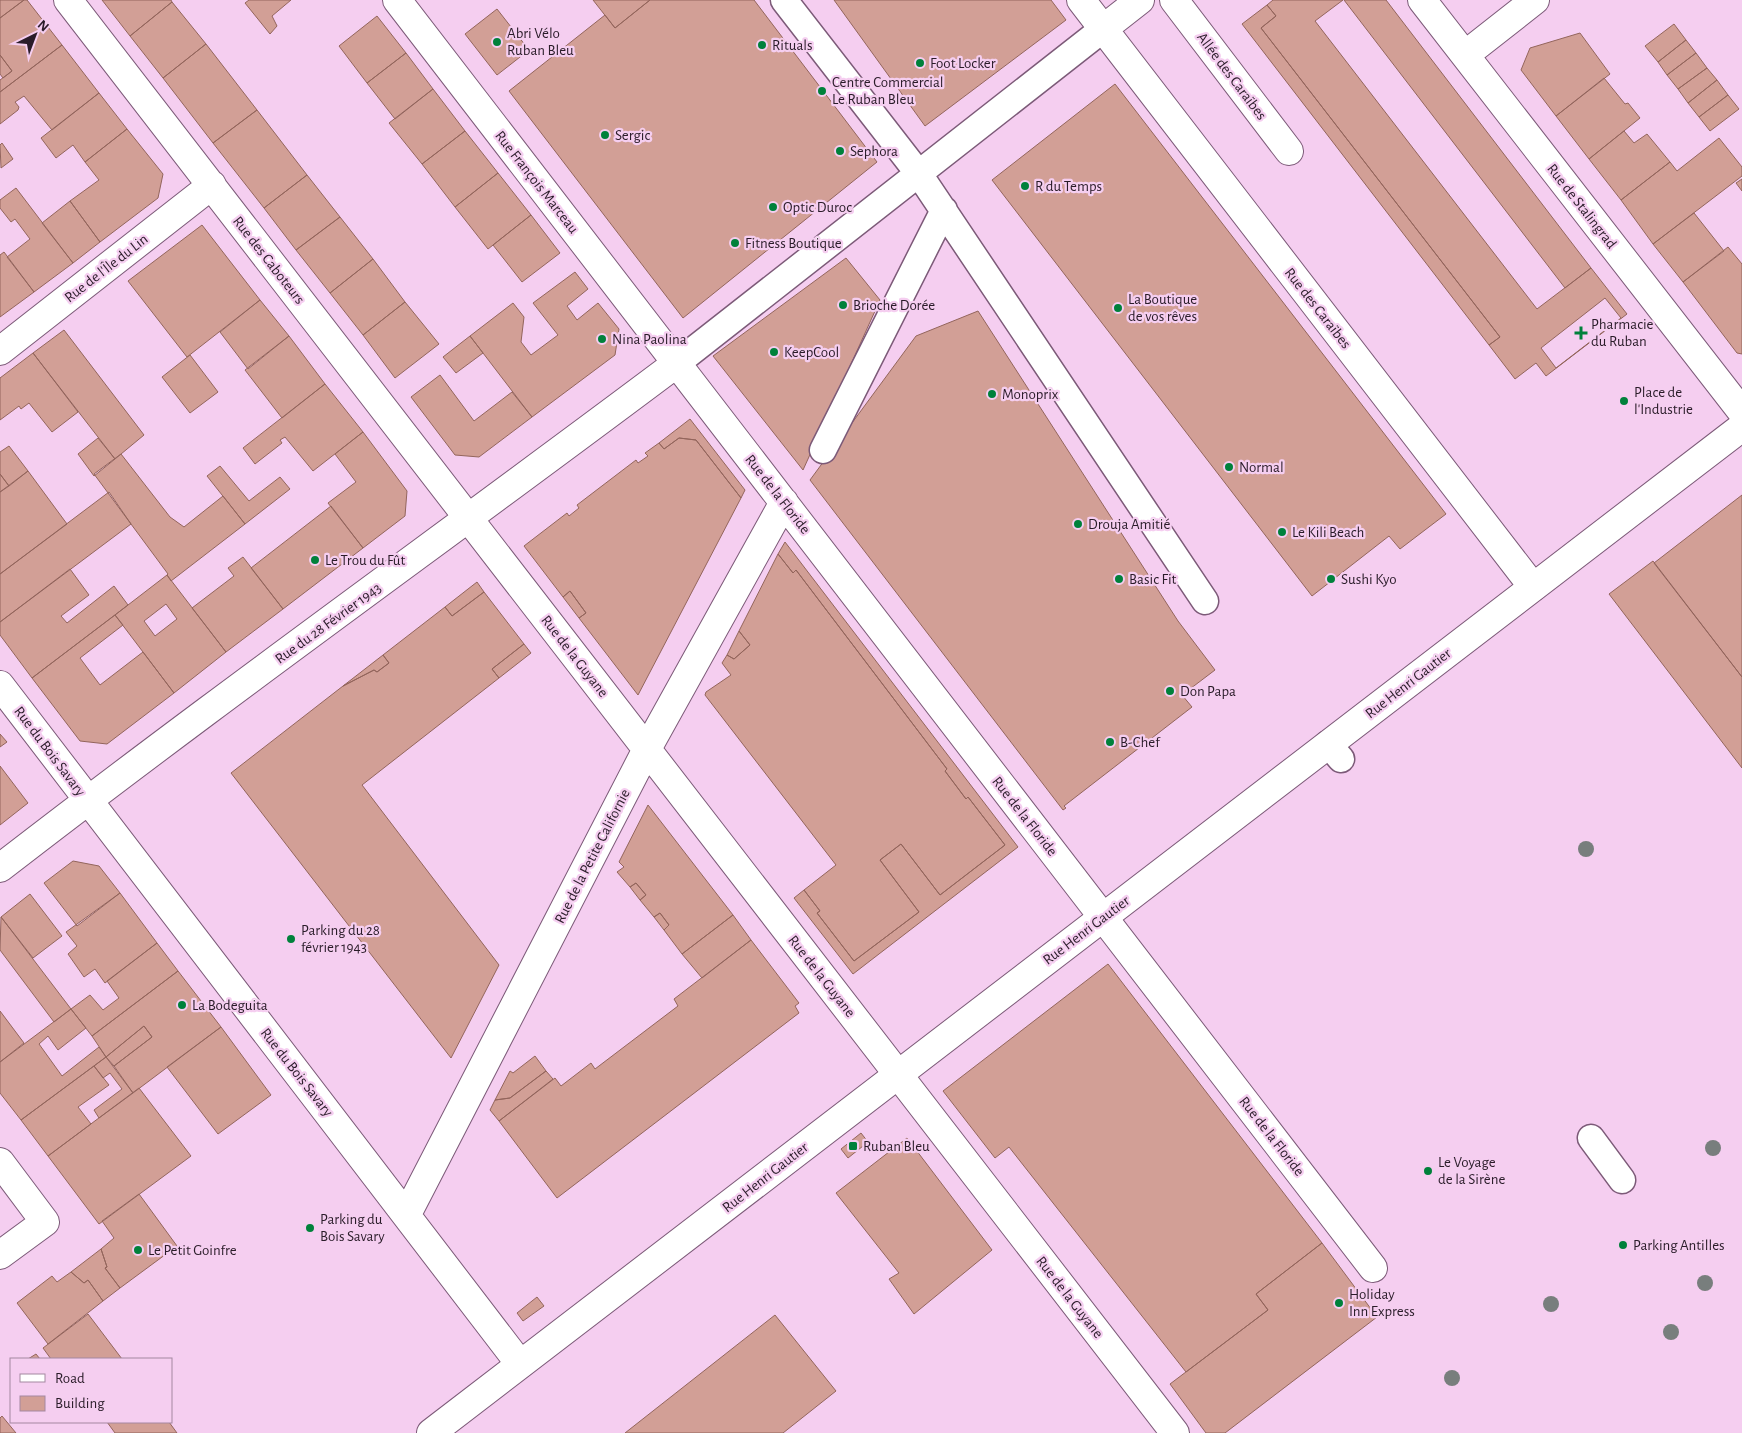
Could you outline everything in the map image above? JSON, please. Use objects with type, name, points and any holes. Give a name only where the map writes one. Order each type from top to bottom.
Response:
[{"type":"street","name":"Rue des Caboteurs","points":[[68,0],[469,519]]},
{"type":"street","name":"Rue François Marceau","points":[[397,0],[676,363]]},
{"type":"street","points":[[784,0],[919,174],[1205,600]]},
{"type":"street","name":"Rue des Caraïbes","points":[[1082,0],[1094,37],[1533,587]]},
{"type":"street","points":[[1094,37],[1140,0]]},
{"type":"street","name":"Allée des Caraïbes","points":[[1174,0],[1289,151]]},
{"type":"street","name":"Rue de Stalingrad","points":[[1422,0],[1742,412]]},
{"type":"street","points":[[1465,55],[1535,0]]},
{"type":"street","name":"Rue du 28 Février 1943","points":[[0,868],[87,800],[469,519],[676,363],[1094,37]]},
{"type":"street","name":"Rue de l'Île du Lin","points":[[0,351],[212,185]]},
{"type":"street","points":[[823,450],[944,210]]},
{"type":"street","name":"Rue de la Floride","points":[[676,363],[1373,1268]]},
{"type":"street","name":"Rue Henri Gautier","points":[[430,1433],[1103,917],[1334,752],[1533,587],[1742,427]]},
{"type":"street","name":"Rue de la Petite Californie","points":[[407,1214],[647,749],[784,502]]},
{"type":"street","name":"Rue de la Guyane","points":[[469,519],[1175,1433]]},
{"type":"street","name":"Rue du Bois Savary","points":[[0,685],[520,1364]]},
{"type":"street","points":[[1590,1138],[1622,1180]]},
{"type":"street","points":[[0,1162],[45,1222],[0,1256]]},
{"type":"building","points":[[0,0],[24,0],[0,18]]},
{"type":"building","points":[[24,0],[27,0],[62,45],[0,92],[0,80],[12,71],[0,55],[0,18]]},
{"type":"building","points":[[102,0],[171,0],[172,2],[130,36]]},
{"type":"building","points":[[249,0],[291,0],[272,16],[277,26],[270,34],[245,3]]},
{"type":"building","points":[[593,0],[650,0],[615,28]]},
{"type":"building","points":[[650,0],[754,0],[877,162],[683,318],[509,91],[605,15],[615,28]]},
{"type":"building","points":[[834,0],[1051,0],[1066,20],[925,126]]},
{"type":"building","points":[[1273,0],[1343,0],[1315,21],[1537,309],[1591,268],[1627,314],[1546,376],[1536,363],[1515,379],[1489,345],[1500,337],[1261,28],[1276,16],[1267,5]]},
{"type":"building","points":[[1344,0],[1386,0],[1591,268],[1565,288]]},
{"type":"building","points":[[172,2],[206,44],[163,78],[130,36]]},
{"type":"building","points":[[1267,5],[1276,16],[1261,28],[1500,337],[1489,345],[1242,24]]},
{"type":"building","name":"Abri Vélo Ruban Bleu","points":[[497,9],[529,50],[497,75],[465,34]]},
{"type":"building","points":[[377,16],[406,53],[367,83],[339,46]]},
{"type":"building","points":[[1674,24],[1686,40],[1658,62],[1645,46]]},
{"type":"building","points":[[1580,33],[1610,74],[1556,116],[1521,70],[1530,48]]},
{"type":"building","points":[[1686,40],[1696,53],[1667,75],[1658,62]]},
{"type":"building","points":[[206,44],[257,110],[213,143],[163,78]]},
{"type":"building","points":[[62,45],[99,93],[52,130],[24,96],[15,102],[19,107],[18,110],[0,124],[0,92]]},
{"type":"building","points":[[406,53],[433,89],[395,119],[367,83]]},
{"type":"building","points":[[1696,53],[1707,68],[1678,89],[1667,75]]},
{"type":"building","points":[[0,55],[12,71],[3,78],[0,74]]},
{"type":"building","points":[[1707,68],[1717,80],[1688,103],[1678,89]]},
{"type":"building","points":[[1604,78],[1625,104],[1628,103],[1640,118],[1589,159],[1556,116]]},
{"type":"building","points":[[1717,80],[1728,95],[1699,117],[1688,103]]},
{"type":"building","points":[[1115,84],[1446,514],[1400,549],[1389,536],[1312,596],[992,180]]},
{"type":"building","points":[[433,89],[465,131],[422,164],[389,123]]},
{"type":"building","points":[[99,93],[127,129],[85,162],[73,145],[56,158],[41,138]]},
{"type":"building","points":[[1728,95],[1739,109],[1710,131],[1699,117]]},
{"type":"building","points":[[257,110],[307,175],[264,208],[213,143]]},
{"type":"building","points":[[127,129],[163,174],[158,198],[100,242],[70,201],[99,180],[85,162]]},
{"type":"building","points":[[465,131],[498,173],[455,207],[422,164]]},
{"type":"building","points":[[1624,131],[1634,143],[1647,134],[1670,162],[1621,200],[1589,159]]},
{"type":"building","points":[[1719,138],[1742,167],[1742,176],[1653,244],[1621,200],[1670,162],[1677,171]]},
{"type":"building","points":[[2,143],[13,159],[1,168],[0,145]]},
{"type":"building","points":[[498,173],[531,215],[488,249],[455,207]]},
{"type":"building","points":[[307,175],[340,217],[296,250],[264,208]]},
{"type":"building","points":[[1742,179],[1742,191],[1736,183]]},
{"type":"building","points":[[16,188],[73,263],[34,292],[7,257],[30,239],[15,219],[11,222],[0,208],[0,200]]},
{"type":"building","points":[[70,201],[100,242],[73,263],[42,223]]},
{"type":"building","points":[[1694,213],[1724,251],[1683,282],[1653,244]]},
{"type":"building","points":[[531,215],[560,253],[522,282],[493,245]]},
{"type":"building","points":[[340,217],[373,259],[330,293],[296,250]]},
{"type":"building","points":[[202,225],[260,300],[187,357],[128,281]]},
{"type":"building","points":[[1728,247],[1742,264],[1742,354],[1737,353],[1683,282]]},
{"type":"building","points":[[4,252],[34,292],[0,317],[0,255]]},
{"type":"building","points":[[846,258],[880,300],[803,470],[713,356]]},
{"type":"building","points":[[373,259],[405,302],[363,335],[330,293]]},
{"type":"building","points":[[575,272],[588,289],[567,306],[577,320],[598,303],[619,329],[615,355],[532,417],[470,336],[513,303],[524,317],[521,342],[531,355],[558,335],[533,303]]},
{"type":"building","points":[[1605,298],[1621,318],[1556,368],[1541,348]]},
{"type":"building","points":[[260,300],[289,336],[248,369],[220,332]]},
{"type":"building","points":[[405,302],[439,344],[395,378],[363,335]]},
{"type":"building","points":[[978,311],[1178,621],[1215,670],[1182,695],[1192,707],[1064,806],[1066,808],[1063,810],[810,480],[916,336]]},
{"type":"building","points":[[64,330],[144,435],[115,459],[33,353]]},
{"type":"building","points":[[289,336],[325,384],[282,418],[245,370]]},
{"type":"building","points":[[470,336],[483,353],[456,373],[443,357]]},
{"type":"building","points":[[33,353],[78,412],[52,432],[29,403],[21,409],[19,406],[0,420],[0,378]]},
{"type":"building","points":[[190,355],[218,392],[190,413],[162,377]]},
{"type":"building","points":[[440,375],[474,421],[512,392],[532,417],[479,457],[455,455],[411,397]]},
{"type":"building","points":[[325,384],[363,432],[313,471],[285,437],[280,440],[282,443],[255,464],[243,448]]},
{"type":"building","points":[[690,419],[745,490],[741,498],[696,440],[679,438],[664,449],[659,443]]},
{"type":"building","points":[[363,432],[407,491],[405,516],[363,548],[328,503],[356,482],[335,454]]},
{"type":"building","points":[[98,438],[115,459],[94,476],[78,454]]},
{"type":"building","points":[[679,438],[696,440],[741,498],[638,695],[579,618],[586,613],[570,591],[563,597],[524,546],[567,513],[569,516],[579,508],[577,505],[636,460],[638,463],[648,456],[645,453],[659,443],[664,449]]},
{"type":"building","points":[[9,446],[28,471],[9,486],[0,474],[0,452]]},
{"type":"building","points":[[121,454],[170,517],[184,527],[223,496],[245,524],[171,581],[168,574],[94,474]]},
{"type":"building","points":[[220,466],[249,501],[280,477],[290,489],[245,524],[207,476]]},
{"type":"building","points":[[28,471],[67,524],[0,574],[0,492]]},
{"type":"building","points":[[0,474],[9,486],[0,492]]},
{"type":"building","points":[[109,492],[131,524],[0,622],[0,574]]},
{"type":"building","points":[[1742,495],[1742,677],[1654,563]]},
{"type":"building","points":[[331,506],[363,548],[283,609],[251,568]]},
{"type":"building","points":[[785,542],[1018,847],[853,974],[794,898],[804,890],[820,911],[817,913],[854,961],[919,912],[880,860],[901,844],[940,895],[1005,845],[968,797],[966,799],[945,771],[947,769],[796,570],[793,573],[778,554]]},
{"type":"building","points":[[778,554],[793,573],[796,570],[947,769],[945,771],[966,799],[968,797],[1005,845],[940,895],[901,844],[880,860],[919,912],[854,961],[817,913],[820,911],[804,890],[836,865],[705,695],[706,692],[731,675],[722,663],[727,655],[734,659],[750,645],[739,631]]},
{"type":"building","points":[[243,557],[283,609],[226,652],[192,608],[234,576],[228,568]]},
{"type":"building","points":[[1653,561],[1742,677],[1742,768],[1609,594]]},
{"type":"building","points":[[70,569],[89,595],[61,616],[67,623],[114,586],[128,605],[32,678],[0,635],[0,622]]},
{"type":"building","points":[[167,575],[226,652],[174,693],[115,615]],"holes":[[[166,604],[177,619],[155,636],[144,621]]]},
{"type":"building","points":[[477,582],[484,592],[452,616],[445,607]]},
{"type":"building","points":[[570,591],[586,613],[579,618],[563,597]]},
{"type":"building","points":[[484,592],[524,644],[492,669],[499,678],[362,785],[499,965],[451,1058],[231,773],[343,686],[374,670],[377,672],[389,663],[383,655],[445,607],[452,616]]},
{"type":"building","points":[[115,615],[123,625],[80,658],[100,685],[143,652],[174,693],[107,744],[80,741],[32,678]]},
{"type":"building","points":[[739,631],[750,645],[734,659],[727,655]]},
{"type":"building","points":[[524,644],[531,653],[499,678],[492,669]]},
{"type":"building","points":[[383,655],[389,663],[377,672],[374,670],[343,686]]},
{"type":"building","points":[[0,734],[7,742],[0,747]]},
{"type":"building","points":[[0,766],[28,803],[0,825]]},
{"type":"building","points":[[648,805],[733,915],[682,954],[664,930],[669,925],[660,913],[654,917],[640,900],[646,895],[636,883],[630,887],[617,872],[624,867],[619,862]]},
{"type":"building","points":[[73,861],[99,866],[120,893],[77,926],[44,883]]},
{"type":"building","points":[[636,883],[646,895],[640,900],[630,887]]},
{"type":"building","points":[[120,893],[157,943],[105,983],[95,969],[84,977],[68,954],[77,946],[66,932]]},
{"type":"building","points":[[30,894],[62,936],[33,958],[1,917]]},
{"type":"building","points":[[660,913],[669,925],[664,930],[654,917]]},
{"type":"building","points":[[733,915],[751,940],[702,978],[682,954]]},
{"type":"building","points":[[1,917],[71,1009],[54,1022],[0,950]]},
{"type":"building","points":[[751,940],[799,1003],[795,1006],[799,1013],[557,1198],[499,1121],[555,1078],[561,1086],[591,1063],[595,1069],[678,1006],[674,999]]},
{"type":"building","points":[[157,943],[178,971],[92,1036],[71,1009],[90,995],[103,1010],[119,998],[107,981]]},
{"type":"building","points":[[1108,964],[1322,1243],[1256,1294],[1268,1310],[1186,1372],[1009,1147],[995,1158],[943,1091]]},
{"type":"building","points":[[178,971],[221,1027],[133,1093],[114,1066],[152,1037],[144,1026],[106,1057],[92,1036]]},
{"type":"building","points":[[71,1009],[86,1028],[58,1050],[48,1036],[39,1044],[62,1076],[99,1047],[106,1057],[21,1120],[0,1093],[0,1062]]},
{"type":"building","points":[[0,1011],[24,1043],[0,1062]]},
{"type":"building","points":[[144,1026],[152,1037],[114,1066],[106,1057]]},
{"type":"building","points":[[221,1027],[271,1095],[218,1134],[167,1067]]},
{"type":"building","points":[[535,1056],[546,1071],[510,1098],[495,1100],[510,1071],[513,1073]]},
{"type":"building","points":[[106,1057],[133,1093],[99,1118],[94,1110],[122,1089],[110,1073],[103,1078],[94,1066]]},
{"type":"building","points":[[94,1066],[109,1085],[78,1107],[91,1124],[48,1156],[21,1120]]},
{"type":"building","points":[[546,1071],[553,1079],[499,1121],[490,1110],[495,1100],[510,1098]]},
{"type":"building","points":[[139,1088],[191,1156],[99,1224],[48,1156]]},
{"type":"building","points":[[861,1133],[868,1142],[848,1158],[841,1149]]},
{"type":"building","points":[[907,1138],[992,1250],[914,1314],[889,1279],[899,1273],[836,1193]]},
{"type":"building","points":[[139,1194],[177,1246],[120,1288],[105,1268],[107,1267],[101,1249],[114,1238],[102,1221]]},
{"type":"building","points":[[1322,1243],[1377,1317],[1225,1433],[1206,1433],[1170,1384],[1268,1310],[1256,1294]]},
{"type":"building","points":[[101,1249],[107,1267],[105,1268],[120,1288],[103,1301],[88,1280],[84,1283],[71,1272]]},
{"type":"building","points":[[71,1272],[84,1283],[88,1280],[103,1301],[48,1344],[17,1303],[52,1276],[57,1282]]},
{"type":"building","points":[[537,1297],[544,1306],[523,1321],[517,1313]]},
{"type":"building","points":[[88,1314],[121,1358],[50,1358],[43,1348]]},
{"type":"building","points":[[775,1315],[836,1391],[783,1433],[625,1433]]},
{"type":"building","points":[[36,1354],[39,1358],[30,1358]]},
{"type":"building","points":[[2,1416],[16,1433],[0,1433],[0,1418]]},
{"type":"building","points":[[108,1423],[170,1423],[177,1433],[115,1433]]},
{"type":"place","name":"Abri Vélo Ruban Bleu","points":[[497,42]]},
{"type":"place","name":"Rituals","points":[[762,45]]},
{"type":"place","name":"Foot Locker","points":[[920,63]]},
{"type":"place","name":"Centre Commercial Le Ruban Bleu","points":[[822,91]]},
{"type":"place","name":"Sergic","points":[[605,135]]},
{"type":"place","name":"Sephora","points":[[840,151]]},
{"type":"place","name":"R du Temps","points":[[1025,186]]},
{"type":"place","name":"Optic Duroc","points":[[773,207]]},
{"type":"place","name":"Fitness Boutique","points":[[735,243]]},
{"type":"place","name":"Brioche Dorée","points":[[843,305]]},
{"type":"place","name":"La Boutique de vos rêves","points":[[1118,308]]},
{"type":"place","name":"Pharmacie du Ruban","points":[[1581,333]]},
{"type":"place","name":"Nina Paolina","points":[[602,339]]},
{"type":"place","name":"KeepCool","points":[[774,352]]},
{"type":"place","name":"Monoprix","points":[[992,394]]},
{"type":"place","name":"Place de l'Industrie","points":[[1624,401]]},
{"type":"place","name":"Normal","points":[[1229,467]]},
{"type":"place","name":"Drouja Amitié","points":[[1078,524]]},
{"type":"place","name":"Le Kili Beach","points":[[1282,532]]},
{"type":"place","name":"Le Trou du Fût","points":[[315,560]]},
{"type":"place","name":"Basic Fit","points":[[1119,579]]},
{"type":"place","name":"Sushi Kyo","points":[[1331,579]]},
{"type":"place","name":"Don Papa","points":[[1170,691]]},
{"type":"place","name":"B-Chef","points":[[1110,742]]},
{"type":"place","name":"Parking du 28 février 1943","points":[[291,939]]},
{"type":"place","name":"La Bodeguita","points":[[182,1005]]},
{"type":"place","name":"Ruban Bleu","points":[[853,1146]]},
{"type":"place","name":"Le Voyage de la Sirène","points":[[1428,1171]]},
{"type":"place","name":"Parking du Bois Savary","points":[[310,1228]]},
{"type":"place","name":"Parking Antilles","points":[[1623,1245]]},
{"type":"place","name":"Le Petit Goinfre","points":[[138,1250]]},
{"type":"place","name":"Holiday Inn Express","points":[[1339,1303]]}]
